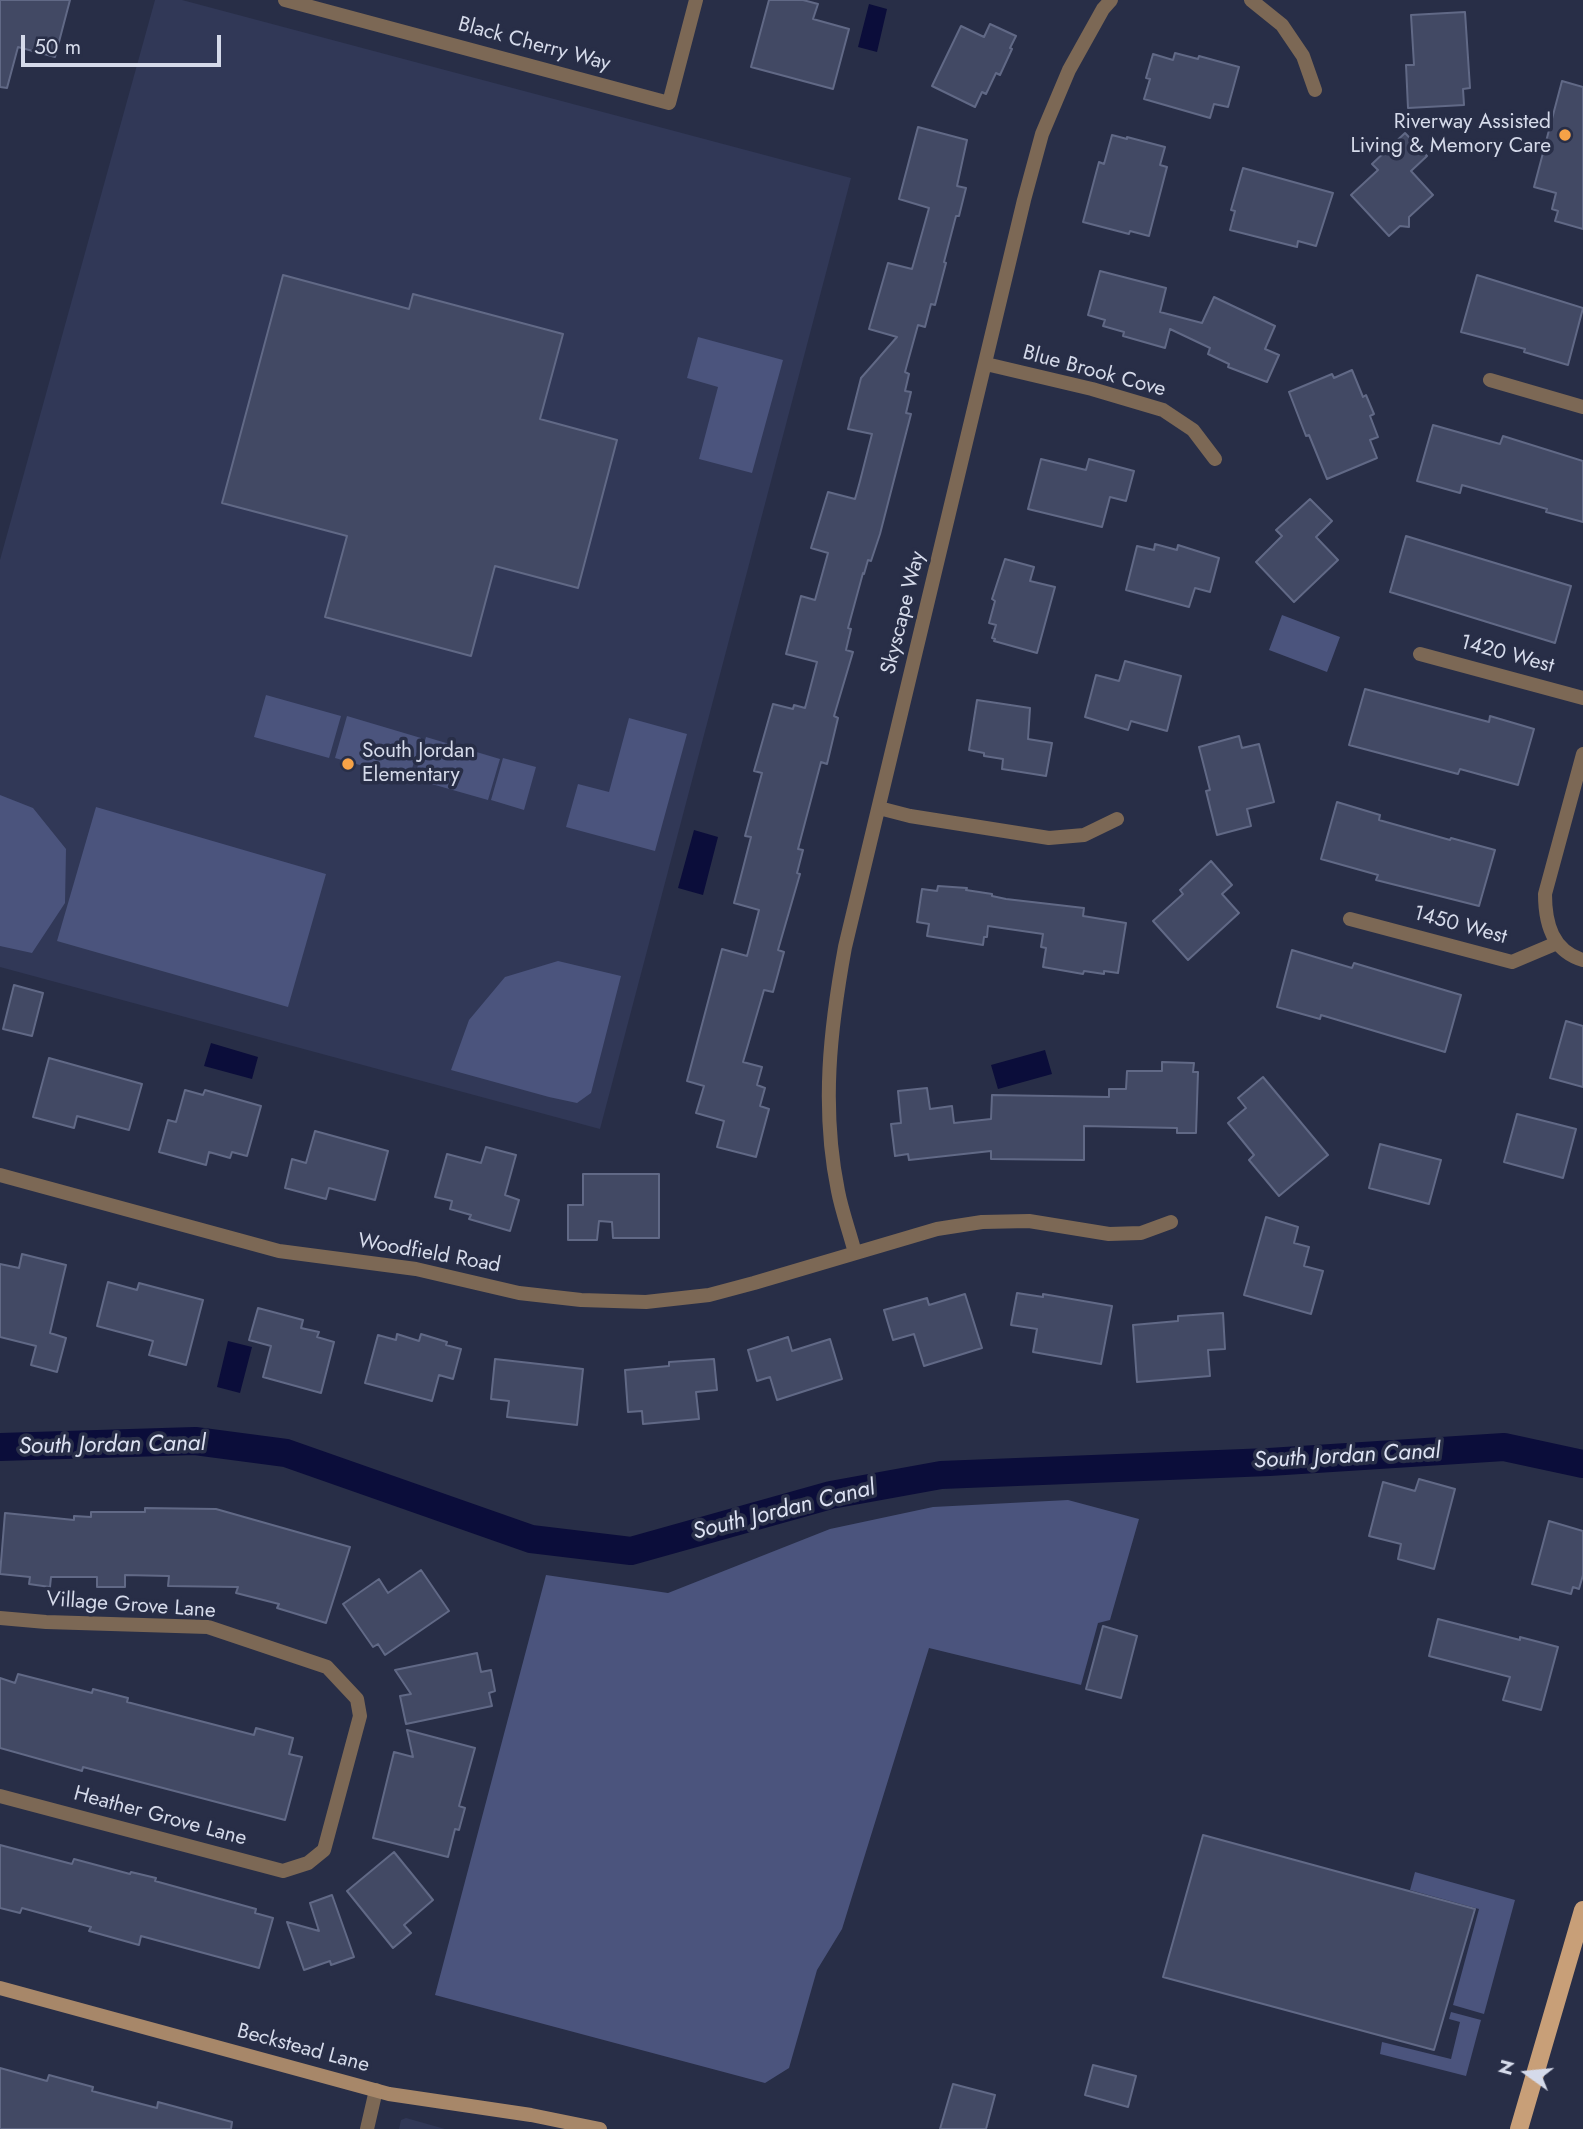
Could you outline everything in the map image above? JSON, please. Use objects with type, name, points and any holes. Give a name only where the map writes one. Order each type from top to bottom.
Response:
[{"type":"main road","points":[[1519,2129],[1583,1910]]},
{"type":"street","name":"Black Cherry Way","points":[[285,0],[669,103],[696,0]]},
{"type":"street","name":"Skyscape Way","points":[[855,1253],[838,1193],[830,1136],[828,1081],[834,1005],[843,958],[1042,134],[1069,70],[1103,9],[1111,0]]},
{"type":"street","points":[[1251,0],[1282,25],[1303,56],[1315,90]]},
{"type":"street","name":"Blue Brook Cove","points":[[986,364],[1092,389],[1163,410],[1193,430],[1214,459]]},
{"type":"street","points":[[1490,380],[1583,407]]},
{"type":"street","name":"1420 West","points":[[1420,654],[1583,698]]},
{"type":"street","points":[[1583,754],[1545,894],[1545,917],[1557,943],[1572,956],[1583,960]]},
{"type":"street","points":[[878,808],[910,817],[1049,838],[1084,835],[1117,819]]},
{"type":"street","name":"1450 West","points":[[1350,919],[1512,962],[1557,943]]},
{"type":"street","name":"Woodfield Road","points":[[0,1175],[279,1251],[416,1269],[519,1293],[581,1300],[646,1302],[709,1294],[937,1229],[982,1222],[1029,1221],[1109,1234],[1141,1233],[1171,1222]]},
{"type":"street","name":"Village Grove Lane","points":[[0,1618],[208,1627],[327,1667],[357,1699],[360,1716],[324,1850],[308,1863]]},
{"type":"street","name":"Heather Grove Lane","points":[[0,1796],[283,1871],[308,1863]]},
{"type":"street","name":"Beckstead Lane","points":[[0,1988],[376,2090],[600,2129]]},
{"type":"street","points":[[367,2129],[376,2090]]},
{"type":"shaded area","name":"South Jordan Elementary","points":[[155,0],[182,0],[851,178],[600,1129],[0,967],[0,560]]},
{"type":"shaded area","points":[[869,4],[887,9],[877,52],[858,47]]},
{"type":"shaded area","points":[[698,337],[783,360],[752,473],[699,459],[718,387],[687,378]]},
{"type":"shaded area","points":[[1282,615],[1340,637],[1327,672],[1269,650]]},
{"type":"shaded area","points":[[266,695],[341,716],[329,758],[254,737]]},
{"type":"shaded area","points":[[347,716],[421,738],[409,779],[335,758]]},
{"type":"shaded area","points":[[629,718],[687,734],[655,851],[566,827],[578,784],[609,792]]},
{"type":"shaded area","points":[[426,737],[500,759],[488,800],[414,779]]},
{"type":"shaded area","points":[[503,758],[536,767],[524,810],[491,800]]},
{"type":"shaded area","points":[[0,795],[33,808],[66,849],[65,903],[32,953],[0,946]]},
{"type":"shaded area","points":[[96,807],[326,874],[288,1007],[57,941]]},
{"type":"shaded area","points":[[694,830],[718,837],[703,895],[678,888]]},
{"type":"shaded area","points":[[558,961],[621,976],[591,1093],[577,1103],[451,1070],[469,1020],[505,977]]},
{"type":"shaded area","points":[[211,1043],[258,1057],[252,1079],[204,1066]]},
{"type":"shaded area","points":[[1045,1050],[1052,1074],[998,1089],[991,1065]]},
{"type":"shaded area","points":[[228,1341],[252,1347],[240,1393],[217,1387]]},
{"type":"shaded area","points":[[1068,1500],[1139,1519],[1110,1620],[1098,1623],[1081,1685],[929,1648],[842,1929],[817,1970],[789,2068],[765,2083],[435,1995],[546,1575],[668,1593],[830,1529],[933,1507]]},
{"type":"shaded area","points":[[1415,1872],[1515,1900],[1484,2014],[1453,2005],[1479,1909],[1410,1890]]},
{"type":"shaded area","points":[[1451,2012],[1481,2020],[1466,2076],[1380,2054],[1382,2042],[1451,2059],[1460,2022],[1449,2019]]},
{"type":"shaded area","points":[[406,2118],[445,2129],[399,2129],[401,2120]]},
{"type":"building","points":[[0,0],[70,0],[55,57],[18,47],[7,88],[0,87]]},
{"type":"building","points":[[769,0],[803,0],[818,4],[813,19],[849,29],[833,89],[751,67]]},
{"type":"building","points":[[1465,12],[1470,88],[1463,89],[1464,105],[1408,108],[1406,65],[1414,65],[1411,15]]},
{"type":"building","points":[[990,24],[1016,36],[1000,75],[996,73],[986,94],[982,92],[975,107],[932,86],[961,26],[984,37]]},
{"type":"building","points":[[1175,53],[1198,59],[1199,56],[1239,67],[1228,107],[1214,104],[1210,118],[1144,99],[1150,79],[1146,78],[1153,54],[1173,60]]},
{"type":"building","name":"Riverway Assisted Living & Memory Care","points":[[1562,81],[1583,87],[1583,229],[1555,221],[1558,211],[1552,209],[1556,193],[1534,187]]},
{"type":"building","points":[[918,127],[967,140],[957,186],[966,188],[959,216],[956,216],[935,305],[931,304],[925,327],[918,325],[905,372],[909,374],[905,391],[911,392],[906,413],[911,414],[880,534],[871,561],[868,560],[863,573],[848,628],[851,629],[846,650],[853,652],[834,716],[838,718],[827,764],[821,762],[798,849],[803,850],[797,873],[800,874],[778,950],[784,952],[773,992],[764,990],[743,1062],[762,1067],[757,1085],[765,1088],[760,1106],[769,1109],[756,1157],[717,1147],[724,1121],[696,1113],[704,1086],[687,1081],[722,949],[747,956],[759,910],[734,903],[751,837],[745,836],[762,773],[754,771],[773,704],[793,709],[794,705],[805,708],[817,662],[786,654],[801,596],[815,600],[828,553],[811,548],[828,492],[855,499],[860,481],[872,434],[848,429],[861,378],[897,337],[869,329],[888,263],[912,269],[929,208],[899,199]]},
{"type":"building","points":[[1405,133],[1427,156],[1411,171],[1433,195],[1409,217],[1409,227],[1400,226],[1389,236],[1351,195],[1378,170],[1372,164]]},
{"type":"building","points":[[1112,135],[1165,147],[1160,165],[1167,167],[1149,236],[1130,231],[1129,234],[1083,222],[1099,162],[1104,164]]},
{"type":"building","points":[[1243,168],[1333,193],[1316,246],[1298,241],[1297,247],[1230,230],[1235,211],[1231,210]]},
{"type":"building","points":[[1100,271],[1166,288],[1160,312],[1202,323],[1214,297],[1275,326],[1265,349],[1279,355],[1267,382],[1228,367],[1229,364],[1208,354],[1210,348],[1170,329],[1165,348],[1123,336],[1124,332],[1103,326],[1105,320],[1088,315]]},
{"type":"building","points":[[283,275],[409,309],[413,294],[563,334],[540,419],[617,440],[578,588],[495,566],[471,656],[325,617],[347,536],[222,503]]},
{"type":"building","points":[[1477,275],[1583,308],[1568,365],[1524,352],[1525,349],[1461,332]]},
{"type":"building","points":[[1352,370],[1363,397],[1366,395],[1374,414],[1370,416],[1378,437],[1370,440],[1377,458],[1327,479],[1289,392],[1332,374],[1334,378]]},
{"type":"building","points":[[1433,425],[1500,444],[1503,436],[1583,461],[1583,522],[1462,485],[1460,493],[1417,481]]},
{"type":"building","points":[[1041,459],[1086,470],[1089,459],[1134,471],[1126,501],[1110,497],[1102,527],[1028,509]]},
{"type":"building","points":[[1310,499],[1332,521],[1316,537],[1338,560],[1294,602],[1256,562],[1282,536],[1276,530]]},
{"type":"building","points":[[1406,536],[1571,586],[1555,643],[1390,592]]},
{"type":"building","points":[[1155,544],[1177,550],[1178,545],[1219,558],[1210,592],[1195,588],[1189,607],[1126,590],[1137,546],[1154,550]]},
{"type":"building","points":[[1005,559],[1034,567],[1030,581],[1055,587],[1037,653],[994,641],[992,638],[996,625],[989,623],[995,601],[992,599]]},
{"type":"building","points":[[1125,661],[1181,676],[1167,731],[1131,721],[1128,730],[1085,717],[1096,675],[1119,681]]},
{"type":"building","points":[[1365,689],[1489,722],[1490,716],[1534,729],[1518,785],[1460,769],[1458,774],[1349,745]]},
{"type":"building","points":[[977,700],[1030,708],[1028,739],[1052,743],[1046,776],[1002,769],[1003,759],[969,750]]},
{"type":"building","points":[[1239,736],[1242,748],[1259,744],[1274,802],[1247,809],[1251,826],[1217,835],[1206,791],[1210,790],[1199,747]]},
{"type":"building","points":[[1337,802],[1380,815],[1379,820],[1495,850],[1479,906],[1376,880],[1378,875],[1321,859]]},
{"type":"building","points":[[1211,861],[1232,885],[1222,894],[1239,913],[1188,960],[1153,921],[1183,894],[1180,890]]},
{"type":"building","points":[[938,886],[967,888],[966,890],[1006,899],[1084,908],[1083,916],[1126,923],[1118,973],[1084,971],[1083,974],[1043,967],[1046,948],[1041,947],[1043,934],[988,926],[983,945],[927,936],[929,924],[917,922],[922,889],[937,891]]},
{"type":"building","points":[[1292,950],[1352,968],[1354,963],[1461,995],[1445,1052],[1321,1015],[1320,1019],[1277,1007]]},
{"type":"building","points":[[14,985],[43,993],[32,1036],[3,1029]]},
{"type":"building","points":[[1566,1021],[1583,1026],[1583,1087],[1550,1078]]},
{"type":"building","points":[[49,1058],[142,1084],[129,1130],[77,1116],[74,1128],[33,1117]]},
{"type":"building","points":[[1162,1062],[1194,1063],[1193,1072],[1198,1072],[1196,1133],[1177,1133],[1177,1128],[1084,1126],[1084,1160],[991,1159],[991,1151],[909,1160],[908,1154],[895,1156],[891,1124],[901,1123],[898,1091],[927,1088],[930,1109],[952,1106],[954,1123],[991,1119],[992,1095],[1109,1097],[1109,1089],[1126,1089],[1127,1071],[1162,1071]]},
{"type":"building","points":[[1263,1077],[1328,1155],[1279,1196],[1249,1160],[1254,1155],[1228,1123],[1246,1108],[1238,1098]]},
{"type":"building","points":[[185,1090],[203,1095],[205,1090],[261,1106],[247,1156],[232,1152],[230,1158],[209,1152],[206,1165],[159,1152],[168,1120],[176,1122]]},
{"type":"building","points":[[1517,1114],[1576,1129],[1563,1178],[1504,1162]]},
{"type":"building","points":[[315,1131],[388,1151],[375,1200],[329,1188],[326,1199],[285,1188],[292,1159],[306,1163]]},
{"type":"building","points":[[1380,1144],[1441,1160],[1429,1204],[1369,1188]]},
{"type":"building","points":[[486,1147],[516,1155],[505,1195],[519,1200],[510,1231],[469,1219],[471,1215],[450,1209],[452,1201],[435,1197],[447,1154],[481,1163]]},
{"type":"building","points":[[583,1174],[659,1174],[659,1238],[613,1238],[612,1222],[599,1221],[597,1240],[568,1240],[568,1205],[583,1205]]},
{"type":"building","points":[[1266,1217],[1298,1227],[1294,1243],[1309,1247],[1304,1266],[1323,1271],[1311,1314],[1244,1295]]},
{"type":"building","points":[[22,1254],[66,1265],[50,1333],[66,1338],[57,1372],[31,1365],[36,1346],[0,1337],[0,1264],[19,1268]]},
{"type":"building","points":[[108,1282],[137,1290],[139,1283],[203,1300],[186,1365],[149,1355],[153,1341],[97,1326]]},
{"type":"building","points":[[1017,1293],[1043,1297],[1043,1294],[1112,1306],[1101,1364],[1033,1352],[1037,1329],[1011,1325]]},
{"type":"building","points":[[965,1294],[982,1348],[924,1366],[914,1334],[893,1340],[884,1310],[927,1298],[929,1305]]},
{"type":"building","points":[[258,1308],[303,1320],[301,1328],[319,1332],[317,1337],[334,1342],[321,1393],[263,1377],[271,1346],[249,1340]]},
{"type":"building","points":[[1223,1313],[1225,1349],[1208,1350],[1210,1376],[1137,1382],[1133,1325],[1178,1321],[1178,1316]]},
{"type":"building","points":[[397,1334],[419,1341],[421,1334],[461,1349],[453,1379],[439,1375],[432,1401],[365,1383],[378,1335],[396,1340]]},
{"type":"building","points":[[788,1337],[792,1351],[830,1339],[842,1379],[777,1400],[770,1377],[757,1381],[748,1350]]},
{"type":"building","points":[[495,1359],[583,1369],[577,1425],[507,1417],[509,1401],[491,1399]]},
{"type":"building","points":[[714,1359],[717,1390],[696,1392],[699,1419],[643,1424],[642,1411],[628,1412],[625,1370],[669,1366],[669,1362]]},
{"type":"building","points":[[1419,1479],[1455,1489],[1434,1569],[1398,1559],[1401,1544],[1369,1536],[1383,1482],[1415,1491]]},
{"type":"building","points":[[145,1508],[216,1509],[350,1547],[326,1623],[277,1608],[279,1604],[236,1593],[238,1587],[168,1586],[169,1576],[125,1575],[125,1587],[97,1587],[97,1577],[51,1577],[50,1587],[29,1584],[30,1577],[0,1574],[5,1513],[74,1520],[74,1516],[91,1517],[91,1512],[145,1512]]},
{"type":"building","points":[[1549,1521],[1583,1531],[1583,1575],[1579,1589],[1573,1587],[1571,1594],[1532,1584]]},
{"type":"building","points":[[421,1570],[449,1611],[385,1655],[378,1644],[373,1647],[343,1604],[379,1579],[388,1593]]},
{"type":"building","points":[[1438,1619],[1558,1647],[1541,1710],[1503,1700],[1510,1677],[1429,1656]]},
{"type":"building","points":[[1103,1626],[1137,1636],[1121,1698],[1086,1689]]},
{"type":"building","points":[[477,1653],[481,1672],[491,1670],[495,1691],[489,1693],[492,1706],[406,1724],[400,1696],[411,1694],[395,1670]]},
{"type":"building","points":[[18,1674],[92,1693],[93,1689],[128,1698],[127,1702],[254,1735],[256,1728],[293,1738],[289,1754],[302,1757],[285,1820],[83,1767],[82,1771],[0,1748],[0,1678],[15,1683]]},
{"type":"building","points":[[407,1730],[475,1748],[459,1806],[465,1808],[459,1830],[455,1829],[448,1857],[373,1838],[394,1752],[413,1757]]},
{"type":"building","points":[[1203,1835],[1475,1909],[1434,2050],[1163,1977]]},
{"type":"building","points":[[0,1845],[72,1864],[74,1859],[156,1878],[155,1881],[256,1909],[255,1913],[273,1918],[259,1968],[141,1936],[139,1945],[89,1931],[91,1927],[22,1908],[20,1913],[0,1908]]},
{"type":"building","points":[[394,1852],[433,1900],[404,1925],[411,1933],[393,1948],[347,1891]]},
{"type":"building","points":[[332,1895],[354,1957],[331,1965],[330,1961],[304,1970],[287,1922],[319,1931],[310,1903]]},
{"type":"building","points":[[1093,2065],[1136,2076],[1128,2107],[1085,2095]]},
{"type":"building","points":[[0,2068],[47,2081],[49,2075],[93,2087],[92,2091],[157,2108],[158,2102],[232,2122],[231,2129],[0,2129]]},
{"type":"building","points":[[953,2084],[995,2095],[986,2129],[940,2129]]},
{"type":"waterway","name":"South Jordan Canal","points":[[0,1447],[195,1441],[286,1453],[531,1539],[631,1551],[831,1495],[941,1475],[1269,1462],[1504,1447],[1583,1464]]},
{"type":"place","name":"Riverway Assisted Living & Memory Care","points":[[1565,135]]},
{"type":"place","name":"South Jordan Elementary","points":[[348,764]]}]
